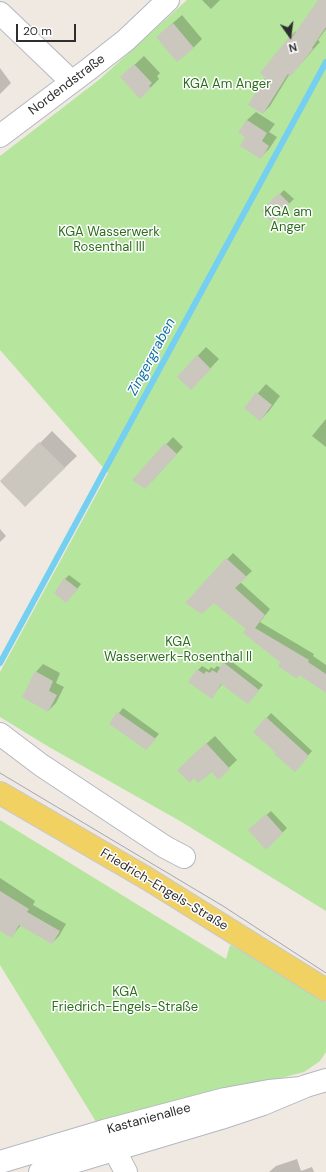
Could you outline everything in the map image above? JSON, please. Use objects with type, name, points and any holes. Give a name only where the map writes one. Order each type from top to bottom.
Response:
[{"type":"main road","name":"Friedrich-Engels-Straße","points":[[0,793],[148,879],[326,990]]},
{"type":"street","name":"Nordendstraße","points":[[0,136],[126,40],[168,0]]},
{"type":"street","points":[[0,13],[71,81]]},
{"type":"street","points":[[0,734],[41,765],[165,847],[184,857]]},
{"type":"street","points":[[311,1084],[326,1063]]},
{"type":"street","name":"Kastanienallee","points":[[0,1162],[225,1117],[263,1104],[311,1084]]},
{"type":"street","points":[[109,1140],[126,1172]]},
{"type":"street","name":"Kastanienallee","points":[[40,1172],[109,1140]]},
{"type":"green space","points":[[187,0],[326,0],[326,911],[180,821],[49,747],[0,717],[0,672],[108,473],[0,350],[0,156],[100,79]]},
{"type":"green space","name":"KGA Friedrich-Engels-Straße","points":[[0,820],[226,959],[230,945],[311,986],[326,1003],[326,1052],[320,1061],[304,1072],[98,1125],[0,965]]},
{"type":"building","points":[[318,0],[326,0],[326,27],[312,48],[313,49],[290,77],[288,74],[263,114],[248,105],[265,77],[260,73],[289,37],[291,39]]},
{"type":"building","points":[[173,23],[194,48],[177,62],[156,37]]},
{"type":"building","points":[[134,64],[152,83],[149,86],[151,88],[140,99],[120,77]]},
{"type":"building","points":[[247,120],[267,133],[262,141],[269,146],[261,159],[240,146],[245,137],[238,132]]},
{"type":"building","points":[[279,193],[290,204],[272,222],[261,211]]},
{"type":"building","points":[[197,355],[211,369],[191,390],[177,377]]},
{"type":"building","points":[[256,392],[272,405],[260,421],[244,408]]},
{"type":"building","points":[[39,442],[65,468],[25,507],[0,481]]},
{"type":"building","points":[[165,443],[177,454],[145,489],[132,480]]},
{"type":"building","points":[[226,558],[247,577],[235,588],[265,615],[255,628],[309,660],[308,662],[326,674],[326,693],[299,675],[297,679],[278,666],[280,662],[243,633],[246,629],[214,603],[202,614],[185,603]]},
{"type":"building","points":[[64,578],[78,589],[66,603],[54,593]]},
{"type":"building","points":[[223,662],[259,690],[248,704],[221,684],[212,699],[188,682],[197,669],[204,674],[206,671],[210,673],[212,670],[217,673]]},
{"type":"building","points":[[35,671],[53,681],[49,691],[57,695],[48,712],[22,697]]},
{"type":"building","points":[[117,712],[156,739],[146,750],[109,724]]},
{"type":"building","points":[[266,717],[309,756],[295,772],[274,754],[276,753],[253,732]]},
{"type":"building","points":[[206,743],[230,769],[218,780],[212,772],[198,783],[194,778],[190,783],[177,770]]},
{"type":"building","points":[[266,814],[283,833],[266,850],[248,830]]},
{"type":"building","points":[[0,891],[29,909],[27,912],[60,931],[52,944],[19,925],[12,938],[0,931]]},
{"type":"waterway","name":"Zingergraben","points":[[0,663],[326,62]]},
{"type":"tram line","points":[[0,773],[223,906],[326,973]]},
{"type":"park label","name":"KGA Am Anger","points":[[227,85]]},
{"type":"park label","name":"KGA am Anger","points":[[288,220]]},
{"type":"park label","name":"KGA Wasserwerk Rosenthal III","points":[[109,240]]},
{"type":"park label","name":"KGA Wasserwerk-Rosenthal II","points":[[178,650]]}]
